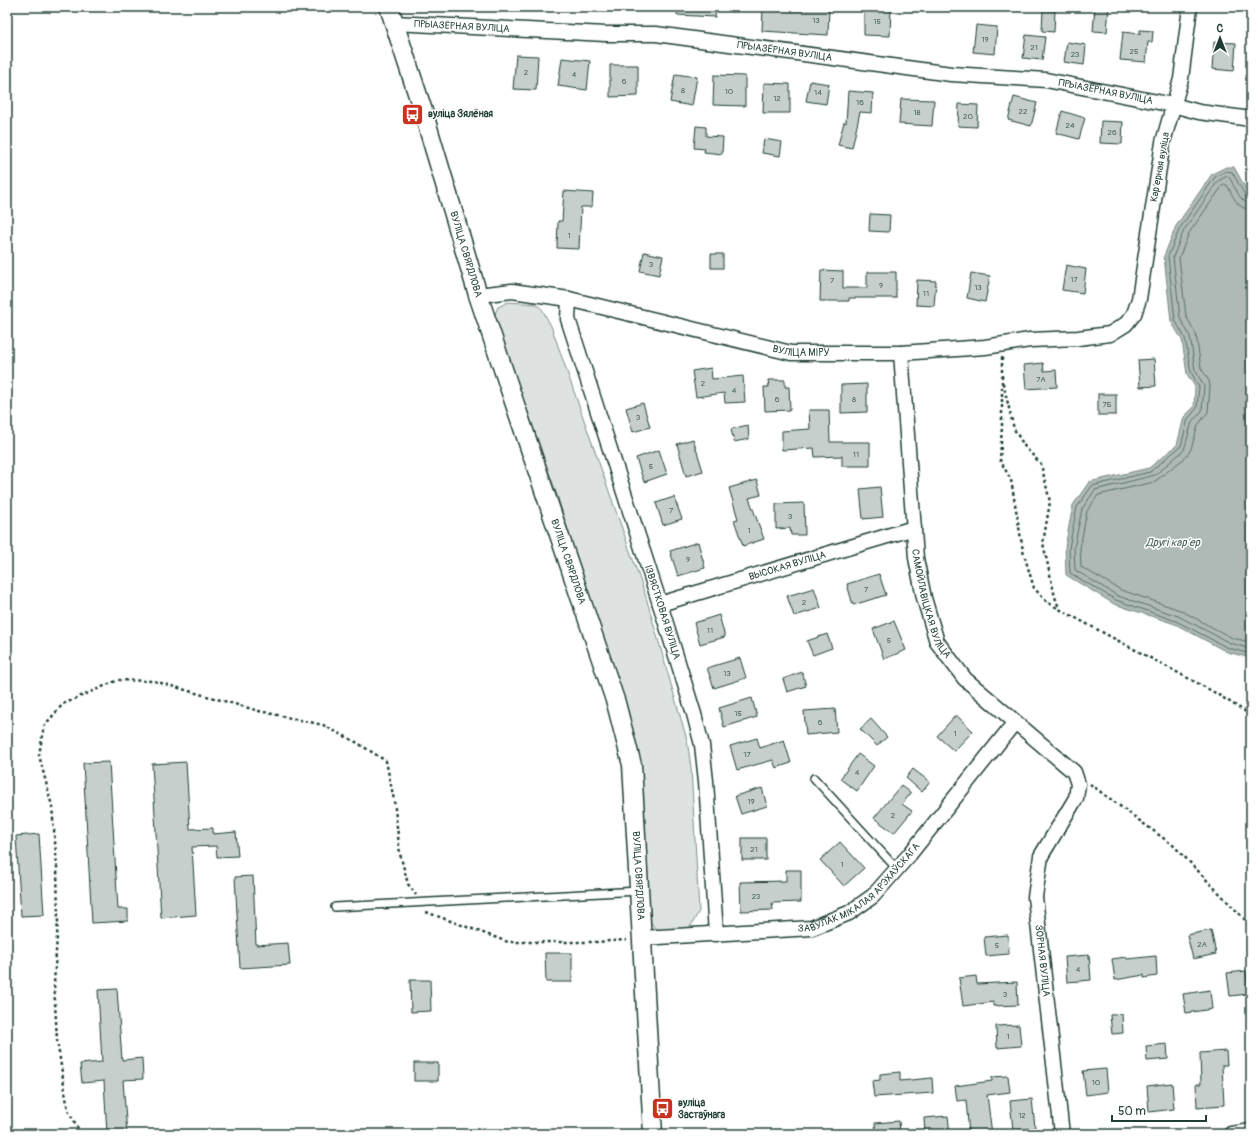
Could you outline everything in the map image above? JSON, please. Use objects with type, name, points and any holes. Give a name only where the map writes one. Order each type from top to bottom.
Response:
[{"type":"street","name":"Карʼерная вуліца","points":[[1126,324],[1134,314],[1139,299],[1163,142],[1181,79],[1190,7]]},
{"type":"street","name":"ПРЫАЗЁРНАЯ ВУЛІЦА","points":[[391,15],[606,34],[656,34],[951,74],[1046,80],[1173,105],[1199,112],[1251,119]]},
{"type":"street","name":"ВУЛІЦА СВЯРДЛОВА","points":[[391,15],[423,111],[478,295],[618,711],[632,765],[653,1134]]},
{"type":"street","name":"ВУЛІЦА МІРУ","points":[[478,295],[512,291],[569,300],[791,353],[901,353],[985,347],[1030,340],[1078,338],[1110,334],[1126,324]]},
{"type":"street","name":"ІЗВЯСТКОВАЯ ВУЛІЦА","points":[[569,300],[568,318],[660,604],[702,745],[706,781],[716,934]]},
{"type":"street","name":"САМОЙЛАВІЦКАЯ ВУЛІЦА","points":[[901,353],[916,558],[924,598],[937,642],[965,679],[1074,772]]},
{"type":"street","name":"ВЫСОКАЯ ВУЛІЦА","points":[[660,604],[914,528]]},
{"type":"street","name":"ЗАВУЛАК МІКАЛАЯ АРЭХАЎСКАГА","points":[[642,938],[812,928],[849,913],[873,896],[897,869],[1015,722]]},
{"type":"street","name":"ЗОРНАЯ ВУЛІЦА","points":[[1062,1134],[1035,897],[1041,856],[1076,798],[1078,784],[1074,772]]},
{"type":"street","points":[[1231,1134],[1251,1131]]},
{"type":"lane","points":[[814,778],[897,869]]},
{"type":"lane","points":[[335,907],[639,891]]},
{"type":"path","points":[[1002,344],[1000,460],[1011,480],[1024,551],[1034,588],[1047,602],[1212,690],[1251,715]]},
{"type":"path","points":[[1002,379],[1014,429],[1025,447],[1041,464],[1050,502],[1043,544],[1059,609]]},
{"type":"path","points":[[81,1134],[68,1110],[57,1040],[54,984],[58,920],[57,866],[52,806],[39,755],[44,726],[63,704],[118,680],[154,681],[259,711],[323,725],[356,742],[386,761],[394,800],[400,854],[408,884],[415,892],[422,911],[508,942],[596,942],[642,938]]},
{"type":"path","points":[[1074,772],[1174,846],[1251,926]]},
{"type":"shaded area","points":[[508,302],[536,304],[542,309],[551,326],[645,594],[687,740],[691,767],[699,911],[691,926],[685,931],[661,932],[651,924],[640,776],[635,746],[557,495],[494,316],[498,307]]},
{"type":"water","name":"Другі карʼер","points":[[1226,167],[1234,167],[1251,198],[1251,658],[1227,652],[1175,624],[1114,604],[1066,575],[1065,547],[1073,505],[1089,482],[1149,468],[1177,445],[1184,417],[1194,407],[1195,387],[1187,374],[1182,340],[1171,321],[1164,256],[1176,226],[1212,174]]},
{"type":"building","points":[[678,7],[716,7],[715,17],[677,15]]},
{"type":"building","points":[[763,7],[829,7],[828,35],[762,31]]},
{"type":"building","points":[[864,7],[891,7],[890,36],[864,35]]},
{"type":"building","points":[[1095,7],[1109,7],[1107,32],[1093,31]]},
{"type":"building","points":[[1043,10],[1055,11],[1054,32],[1042,31]]},
{"type":"building","points":[[976,25],[997,27],[995,54],[973,52]]},
{"type":"building","points":[[1140,30],[1153,31],[1152,42],[1148,42],[1146,62],[1120,60],[1123,32],[1140,34]]},
{"type":"building","points":[[1026,35],[1045,37],[1042,60],[1023,58]]},
{"type":"building","points":[[1067,42],[1086,45],[1084,65],[1064,62]]},
{"type":"building","points":[[1214,42],[1236,43],[1234,71],[1212,69]]},
{"type":"building","points":[[516,55],[538,56],[536,90],[513,89]]},
{"type":"building","points":[[562,58],[590,61],[587,90],[558,86]]},
{"type":"building","points":[[610,65],[638,65],[638,96],[610,97]]},
{"type":"building","points":[[675,74],[697,77],[692,106],[670,102]]},
{"type":"building","points":[[714,75],[745,76],[745,106],[713,105]]},
{"type":"building","points":[[810,81],[829,84],[826,104],[806,101]]},
{"type":"building","points":[[764,83],[790,84],[790,113],[763,113]]},
{"type":"building","points":[[848,91],[873,93],[872,113],[860,112],[852,148],[838,145],[844,122],[846,123]]},
{"type":"building","points":[[1014,97],[1037,103],[1031,126],[1008,120]]},
{"type":"building","points":[[901,99],[934,100],[932,126],[899,124]]},
{"type":"building","points":[[959,104],[978,105],[977,127],[958,126]]},
{"type":"building","points":[[1062,111],[1085,118],[1079,139],[1056,133]]},
{"type":"building","points":[[1101,121],[1123,122],[1122,144],[1100,143]]},
{"type":"building","points":[[696,126],[706,127],[706,136],[723,137],[722,154],[704,152],[705,149],[694,148]]},
{"type":"building","points":[[764,139],[782,142],[780,156],[762,153]]},
{"type":"building","points":[[564,191],[593,193],[592,207],[581,207],[579,249],[557,248],[558,221],[562,221]]},
{"type":"building","points":[[870,214],[890,215],[889,232],[869,231]]},
{"type":"building","points":[[644,252],[663,256],[659,275],[640,271]]},
{"type":"building","points":[[711,254],[723,254],[723,268],[711,268]]},
{"type":"building","points":[[1066,265],[1086,269],[1083,293],[1062,290]]},
{"type":"building","points":[[821,270],[843,271],[843,288],[867,288],[867,272],[896,272],[896,298],[849,298],[849,301],[820,301]]},
{"type":"building","points":[[971,273],[990,276],[985,302],[967,298]]},
{"type":"building","points":[[917,280],[936,281],[934,306],[916,305]]},
{"type":"building","points":[[1154,359],[1156,386],[1140,387],[1138,360]]},
{"type":"building","points":[[1043,363],[1044,371],[1056,370],[1057,387],[1026,389],[1024,365]]},
{"type":"building","points":[[711,368],[712,379],[743,376],[745,402],[725,403],[724,393],[696,397],[692,371]]},
{"type":"building","points":[[768,380],[785,380],[785,387],[789,387],[790,410],[765,411],[764,387],[769,387]]},
{"type":"building","points":[[867,384],[867,412],[841,413],[841,385]]},
{"type":"building","points":[[1098,394],[1116,394],[1116,415],[1098,415]]},
{"type":"building","points":[[643,403],[650,427],[633,432],[626,408]]},
{"type":"building","points":[[809,410],[829,410],[830,442],[870,442],[870,466],[842,466],[842,456],[815,457],[814,448],[782,450],[782,431],[810,429]]},
{"type":"building","points":[[748,425],[749,439],[734,442],[731,429]]},
{"type":"building","points":[[693,439],[703,471],[686,476],[677,444]]},
{"type":"building","points":[[659,450],[667,474],[644,482],[636,458]]},
{"type":"building","points":[[757,480],[761,495],[749,498],[764,539],[743,546],[734,520],[738,519],[729,488]]},
{"type":"building","points":[[880,487],[883,517],[863,519],[860,489]]},
{"type":"building","points":[[674,497],[682,519],[663,525],[656,503]]},
{"type":"building","points":[[804,503],[805,535],[791,535],[790,528],[776,529],[776,504]]},
{"type":"building","points":[[698,542],[705,568],[678,576],[670,551]]},
{"type":"building","points":[[879,574],[886,595],[853,605],[847,584]]},
{"type":"building","points":[[814,588],[821,608],[794,616],[787,596]]},
{"type":"building","points":[[719,615],[725,637],[700,644],[694,623]]},
{"type":"building","points":[[894,621],[906,650],[884,659],[873,629]]},
{"type":"building","points":[[827,634],[832,648],[813,655],[807,641]]},
{"type":"building","points":[[740,658],[746,678],[714,688],[707,668]]},
{"type":"building","points":[[802,672],[806,686],[787,692],[783,679]]},
{"type":"building","points":[[752,698],[757,717],[724,727],[719,708]]},
{"type":"building","points":[[835,709],[837,732],[806,735],[804,711]]},
{"type":"building","points":[[956,715],[973,731],[954,751],[937,736]]},
{"type":"building","points":[[871,719],[887,737],[877,746],[860,729]]},
{"type":"building","points":[[757,738],[760,748],[784,740],[791,763],[776,768],[773,760],[737,770],[730,746]]},
{"type":"building","points":[[858,754],[874,766],[857,791],[840,779]]},
{"type":"building","points":[[109,762],[118,909],[128,909],[128,921],[92,923],[83,763]]},
{"type":"building","points":[[186,762],[190,829],[213,828],[213,834],[236,832],[238,856],[217,857],[216,846],[192,847],[196,915],[161,918],[152,764]]},
{"type":"building","points":[[913,769],[930,782],[922,792],[906,778]]},
{"type":"building","points":[[901,785],[911,793],[902,804],[912,811],[894,833],[874,818]]},
{"type":"building","points":[[762,788],[767,806],[741,814],[735,796]]},
{"type":"building","points":[[39,834],[44,915],[21,916],[16,836]]},
{"type":"building","points":[[742,838],[766,838],[766,860],[742,860]]},
{"type":"building","points":[[840,842],[864,868],[844,886],[820,860]]},
{"type":"building","points":[[786,870],[801,870],[801,902],[772,903],[773,910],[741,911],[740,882],[786,881]]},
{"type":"building","points":[[253,876],[256,945],[288,943],[290,965],[240,968],[235,877]]},
{"type":"building","points":[[1211,930],[1216,954],[1193,959],[1187,935]]},
{"type":"building","points":[[1008,935],[1009,954],[986,956],[984,937]]},
{"type":"building","points":[[545,953],[572,953],[572,982],[546,982]]},
{"type":"building","points":[[1089,955],[1091,980],[1067,982],[1065,957]]},
{"type":"building","points":[[1156,956],[1157,976],[1144,978],[1144,975],[1115,980],[1112,959]]},
{"type":"building","points":[[1246,971],[1248,994],[1230,996],[1227,973]]},
{"type":"building","points":[[976,976],[977,984],[1017,982],[1018,1005],[993,1006],[993,1002],[963,1006],[959,978]]},
{"type":"building","points":[[410,980],[430,980],[431,1011],[411,1012]]},
{"type":"building","points":[[117,989],[122,1060],[142,1058],[143,1079],[123,1080],[127,1134],[107,1134],[104,1081],[82,1083],[80,1064],[102,1062],[98,990]]},
{"type":"building","points":[[1210,990],[1212,1009],[1186,1013],[1183,994]]},
{"type":"building","points":[[1122,1014],[1123,1033],[1112,1034],[1110,1015]]},
{"type":"building","points":[[1019,1025],[1021,1046],[997,1048],[996,1026]]},
{"type":"building","points":[[1167,1044],[1168,1059],[1147,1061],[1146,1046]]},
{"type":"building","points":[[1226,1051],[1227,1065],[1222,1065],[1224,1105],[1197,1107],[1196,1084],[1201,1084],[1200,1053]]},
{"type":"building","points":[[414,1063],[438,1063],[438,1081],[414,1081]]},
{"type":"building","points":[[1106,1069],[1108,1092],[1086,1095],[1083,1071]]},
{"type":"building","points":[[900,1072],[900,1081],[932,1078],[933,1093],[874,1097],[872,1081],[880,1080],[880,1074]]},
{"type":"building","points":[[1008,1076],[1010,1092],[987,1095],[992,1134],[969,1134],[966,1100],[957,1101],[955,1086],[992,1081],[992,1077]]},
{"type":"building","points":[[1172,1083],[1174,1109],[1149,1112],[1147,1086]]},
{"type":"building","points":[[1032,1099],[1035,1128],[1013,1130],[1010,1101]]},
{"type":"building","points":[[948,1116],[950,1134],[925,1134],[924,1118]]},
{"type":"building","points":[[899,1121],[900,1134],[876,1134],[875,1123]]},
{"type":"place","name":"вуліца Зялёная","points":[[413,114]]},
{"type":"place","name":"вуліца Застаўнага","points":[[663,1109]]}]
